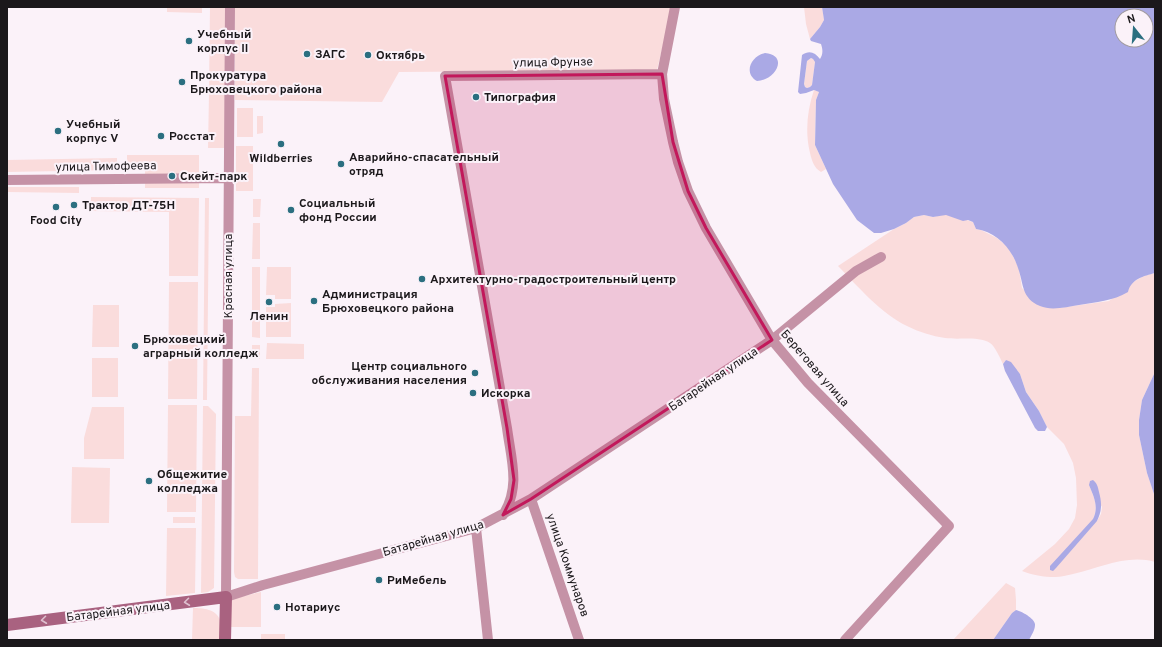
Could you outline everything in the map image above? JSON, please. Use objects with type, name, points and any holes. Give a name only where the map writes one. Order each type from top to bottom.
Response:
[{"type":"street","name":"Красная улица","points":[[225,640],[230,7]]},
{"type":"street","name":"Береговая улица","points":[[675,7],[662,74],[664,99],[678,162],[688,191],[706,228],[772,340],[808,383],[949,526],[845,640]]},
{"type":"street","name":"улица Фрунзе","points":[[503,515],[511,499],[514,480],[507,428],[445,76],[662,74]]},
{"type":"street","name":"улица Тимофеева","points":[[7,180],[228,178]]},
{"type":"street","name":"Батарейная улица","points":[[7,625],[226,597],[262,585],[476,528],[531,499],[772,340],[856,271],[881,257]]},
{"type":"street","name":"улица Коммунаров","points":[[531,499],[579,640]]},
{"type":"street","points":[[476,528],[488,640]]},
{"type":"highlighted area","points":[[662,74],[673,142],[688,191],[706,228],[772,340],[531,499],[503,515],[511,499],[514,480],[507,428],[445,76]]},
{"type":"shaded area","points":[[167,7],[202,7],[202,13],[167,12]]},
{"type":"shaded area","points":[[210,7],[227,7],[227,89],[209,89]]},
{"type":"shaded area","points":[[235,7],[672,7],[657,70],[399,72],[382,102],[235,100]]},
{"type":"shaded area","points":[[804,7],[822,7],[824,20],[810,39],[806,24]]},
{"type":"shaded area","points":[[811,58],[815,62],[812,85],[807,88],[804,84],[807,61]]},
{"type":"shaded area","points":[[814,90],[819,92],[816,100],[815,145],[826,169],[821,172],[815,166],[808,145],[808,114]]},
{"type":"shaded area","points":[[209,94],[226,95],[226,148],[208,148]]},
{"type":"shaded area","points":[[237,108],[253,108],[253,137],[237,137]]},
{"type":"shaded area","points":[[257,116],[263,116],[263,133],[257,134]]},
{"type":"shaded area","points":[[236,146],[253,146],[253,191],[236,191]]},
{"type":"shaded area","name":"Скейт-парк","points":[[127,155],[199,155],[199,188],[145,188],[145,164],[127,164]]},
{"type":"shaded area","points":[[117,158],[117,170],[7,172],[7,160]]},
{"type":"shaded area","points":[[7,187],[79,187],[79,193],[7,192]]},
{"type":"shaded area","points":[[91,197],[199,198],[198,276],[169,276],[169,212],[91,211]]},
{"type":"shaded area","points":[[205,198],[209,198],[207,400],[203,400]]},
{"type":"shaded area","points":[[253,199],[261,199],[260,217],[253,217]]},
{"type":"shaded area","points":[[946,214],[973,222],[976,229],[997,238],[1008,247],[1019,269],[1022,288],[1041,306],[1058,308],[1109,301],[1135,281],[1144,276],[1155,273],[1155,372],[1142,400],[1139,420],[1139,435],[1147,473],[1155,497],[1155,562],[1145,560],[1124,561],[1057,577],[1038,576],[1022,571],[1055,544],[1069,529],[1075,518],[1077,505],[1076,478],[1073,463],[1064,444],[1047,427],[1039,411],[1026,392],[1020,374],[1006,360],[1003,364],[996,349],[990,343],[974,339],[950,339],[930,335],[907,326],[889,315],[862,291],[838,266],[914,217],[924,215],[933,217]],"holes":[[[1089,485],[1102,507],[1101,514],[1097,521],[1093,519],[1096,506]]]},
{"type":"shaded area","points":[[253,223],[260,223],[260,259],[252,259]]},
{"type":"shaded area","points":[[252,267],[260,267],[260,338],[252,337]]},
{"type":"shaded area","points":[[267,267],[291,267],[291,299],[275,299],[275,295],[266,295]]},
{"type":"shaded area","points":[[169,282],[198,282],[197,399],[168,399]]},
{"type":"shaded area","points":[[291,303],[291,337],[266,337],[266,307],[275,307],[275,304]]},
{"type":"shaded area","points":[[93,305],[119,305],[119,347],[92,347]]},
{"type":"shaded area","points":[[267,343],[304,344],[304,359],[266,359]]},
{"type":"shaded area","points":[[252,345],[260,345],[260,359],[252,358]]},
{"type":"shaded area","points":[[92,358],[118,358],[118,397],[92,397]]},
{"type":"shaded area","points":[[252,368],[259,368],[258,579],[238,579],[235,577],[234,572],[235,416],[251,416]]},
{"type":"shaded area","points":[[168,405],[197,405],[196,512],[167,512]]},
{"type":"shaded area","points":[[203,406],[208,406],[216,414],[214,588],[208,592],[201,593]]},
{"type":"shaded area","points":[[92,407],[124,407],[124,459],[84,459],[84,438]]},
{"type":"shaded area","points":[[72,467],[110,468],[109,523],[71,523]]},
{"type":"shaded area","points":[[173,517],[195,517],[195,523],[173,523]]},
{"type":"shaded area","points":[[167,528],[196,528],[195,593],[166,596]]},
{"type":"shaded area","points":[[1006,583],[1015,588],[1016,610],[1012,613],[993,640],[953,640]]},
{"type":"shaded area","points":[[261,592],[261,627],[229,627],[231,600]]},
{"type":"shaded area","points":[[193,608],[201,608],[216,613],[221,625],[220,640],[192,640]]},
{"type":"shaded area","points":[[261,634],[285,634],[285,640],[261,640]]},
{"type":"water","points":[[822,7],[1155,7],[1155,273],[1135,281],[1128,292],[1104,301],[1069,307],[1049,308],[1034,303],[1026,295],[1012,254],[1003,242],[991,234],[976,229],[973,222],[968,220],[963,221],[946,215],[933,217],[924,215],[914,217],[894,229],[881,233],[874,233],[857,220],[833,184],[815,145],[816,100],[819,92],[814,90],[800,94],[798,92],[802,55],[812,52],[820,59],[822,55],[821,44],[811,41],[810,39],[824,20]],"holes":[[[811,58],[815,62],[812,85],[807,88],[804,84],[807,61]]]},
{"type":"water","points":[[765,53],[777,58],[777,67],[770,76],[764,80],[757,81],[750,74],[750,65],[756,58]]},
{"type":"water","points":[[1006,360],[1011,362],[1020,374],[1026,392],[1039,411],[1047,427],[1045,431],[1038,431],[1035,428],[1005,371],[1003,364]]},
{"type":"water","points":[[1155,372],[1155,497],[1147,473],[1139,435],[1139,420],[1142,400]]},
{"type":"water","points":[[1093,480],[1097,485],[1101,500],[1099,517],[1056,568],[1053,571],[1050,570],[1050,566],[1095,515],[1096,506],[1089,485],[1090,481]]},
{"type":"water","points":[[1016,610],[1028,616],[1035,623],[1029,640],[993,640],[1012,613]]},
{"type":"place","name":"Учебный корпус II","points":[[189,41]]},
{"type":"place","name":"ЗАГС","points":[[307,54]]},
{"type":"place","name":"Октябрь","points":[[368,55]]},
{"type":"place","name":"Прокуратура Брюховецкого района","points":[[182,82]]},
{"type":"place","name":"Типография","points":[[476,97]]},
{"type":"place","name":"Учебный корпус V","points":[[58,131]]},
{"type":"place","name":"Росстат","points":[[161,136]]},
{"type":"place","name":"Wildberries","points":[[281,144]]},
{"type":"place","name":"Аварийно-спасательный отряд","points":[[341,164]]},
{"type":"place","name":"Скейт-парк","points":[[172,176]]},
{"type":"place","name":"Трактор ДТ-75Н","points":[[74,205]]},
{"type":"place","name":"Food City","points":[[56,207]]},
{"type":"place","name":"Социальный фонд России","points":[[291,210]]},
{"type":"place","name":"Архитектурно-градостроительный центр","points":[[422,279]]},
{"type":"place","name":"Администрация Брюховецкого района","points":[[314,301]]},
{"type":"place","name":"Ленин","points":[[269,302]]},
{"type":"place","name":"Брюховецкий аграрный колледж","points":[[135,346]]},
{"type":"place","name":"Центр социального обслуживания населения","points":[[475,373]]},
{"type":"place","name":"Искорка","points":[[473,393]]},
{"type":"place","name":"Общежитие колледжа","points":[[149,481]]},
{"type":"place","name":"РиМебель","points":[[379,580]]},
{"type":"place","name":"Нотариус","points":[[277,607]]}]
